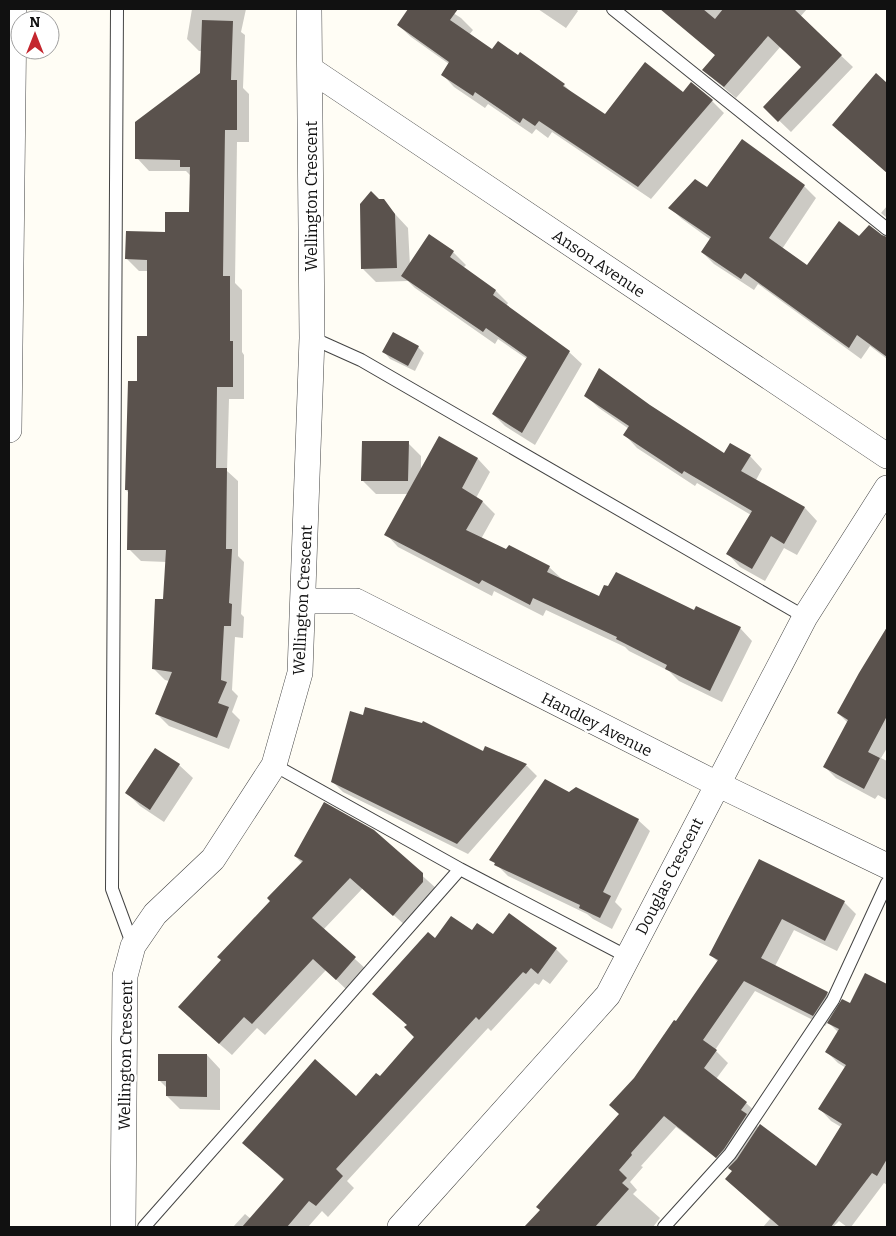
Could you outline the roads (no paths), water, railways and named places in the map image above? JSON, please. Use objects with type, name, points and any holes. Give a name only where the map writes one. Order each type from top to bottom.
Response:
[{"type":"street","points":[[9,430],[14,9]]},
{"type":"street","name":"Wellington Crescent","points":[[123,1227],[125,976],[132,946],[154,914],[213,859],[274,765],[300,673],[312,338],[310,9]]},
{"type":"street","name":"Anson Avenue","points":[[310,69],[887,456]]},
{"type":"street","name":"Douglas Crescent","points":[[400,1227],[608,995],[805,617],[887,488]]},
{"type":"street","name":"Handley Avenue","points":[[304,601],[356,601],[717,784],[887,866]]},
{"type":"lane","points":[[117,9],[112,889],[132,946]]},
{"type":"lane","points":[[613,9],[887,229]]},
{"type":"lane","points":[[312,338],[369,364],[805,617]]},
{"type":"lane","points":[[274,765],[460,869],[628,957]]},
{"type":"lane","points":[[144,1227],[460,869]]},
{"type":"lane","points":[[664,1227],[730,1154],[832,1000],[887,883]]}]
